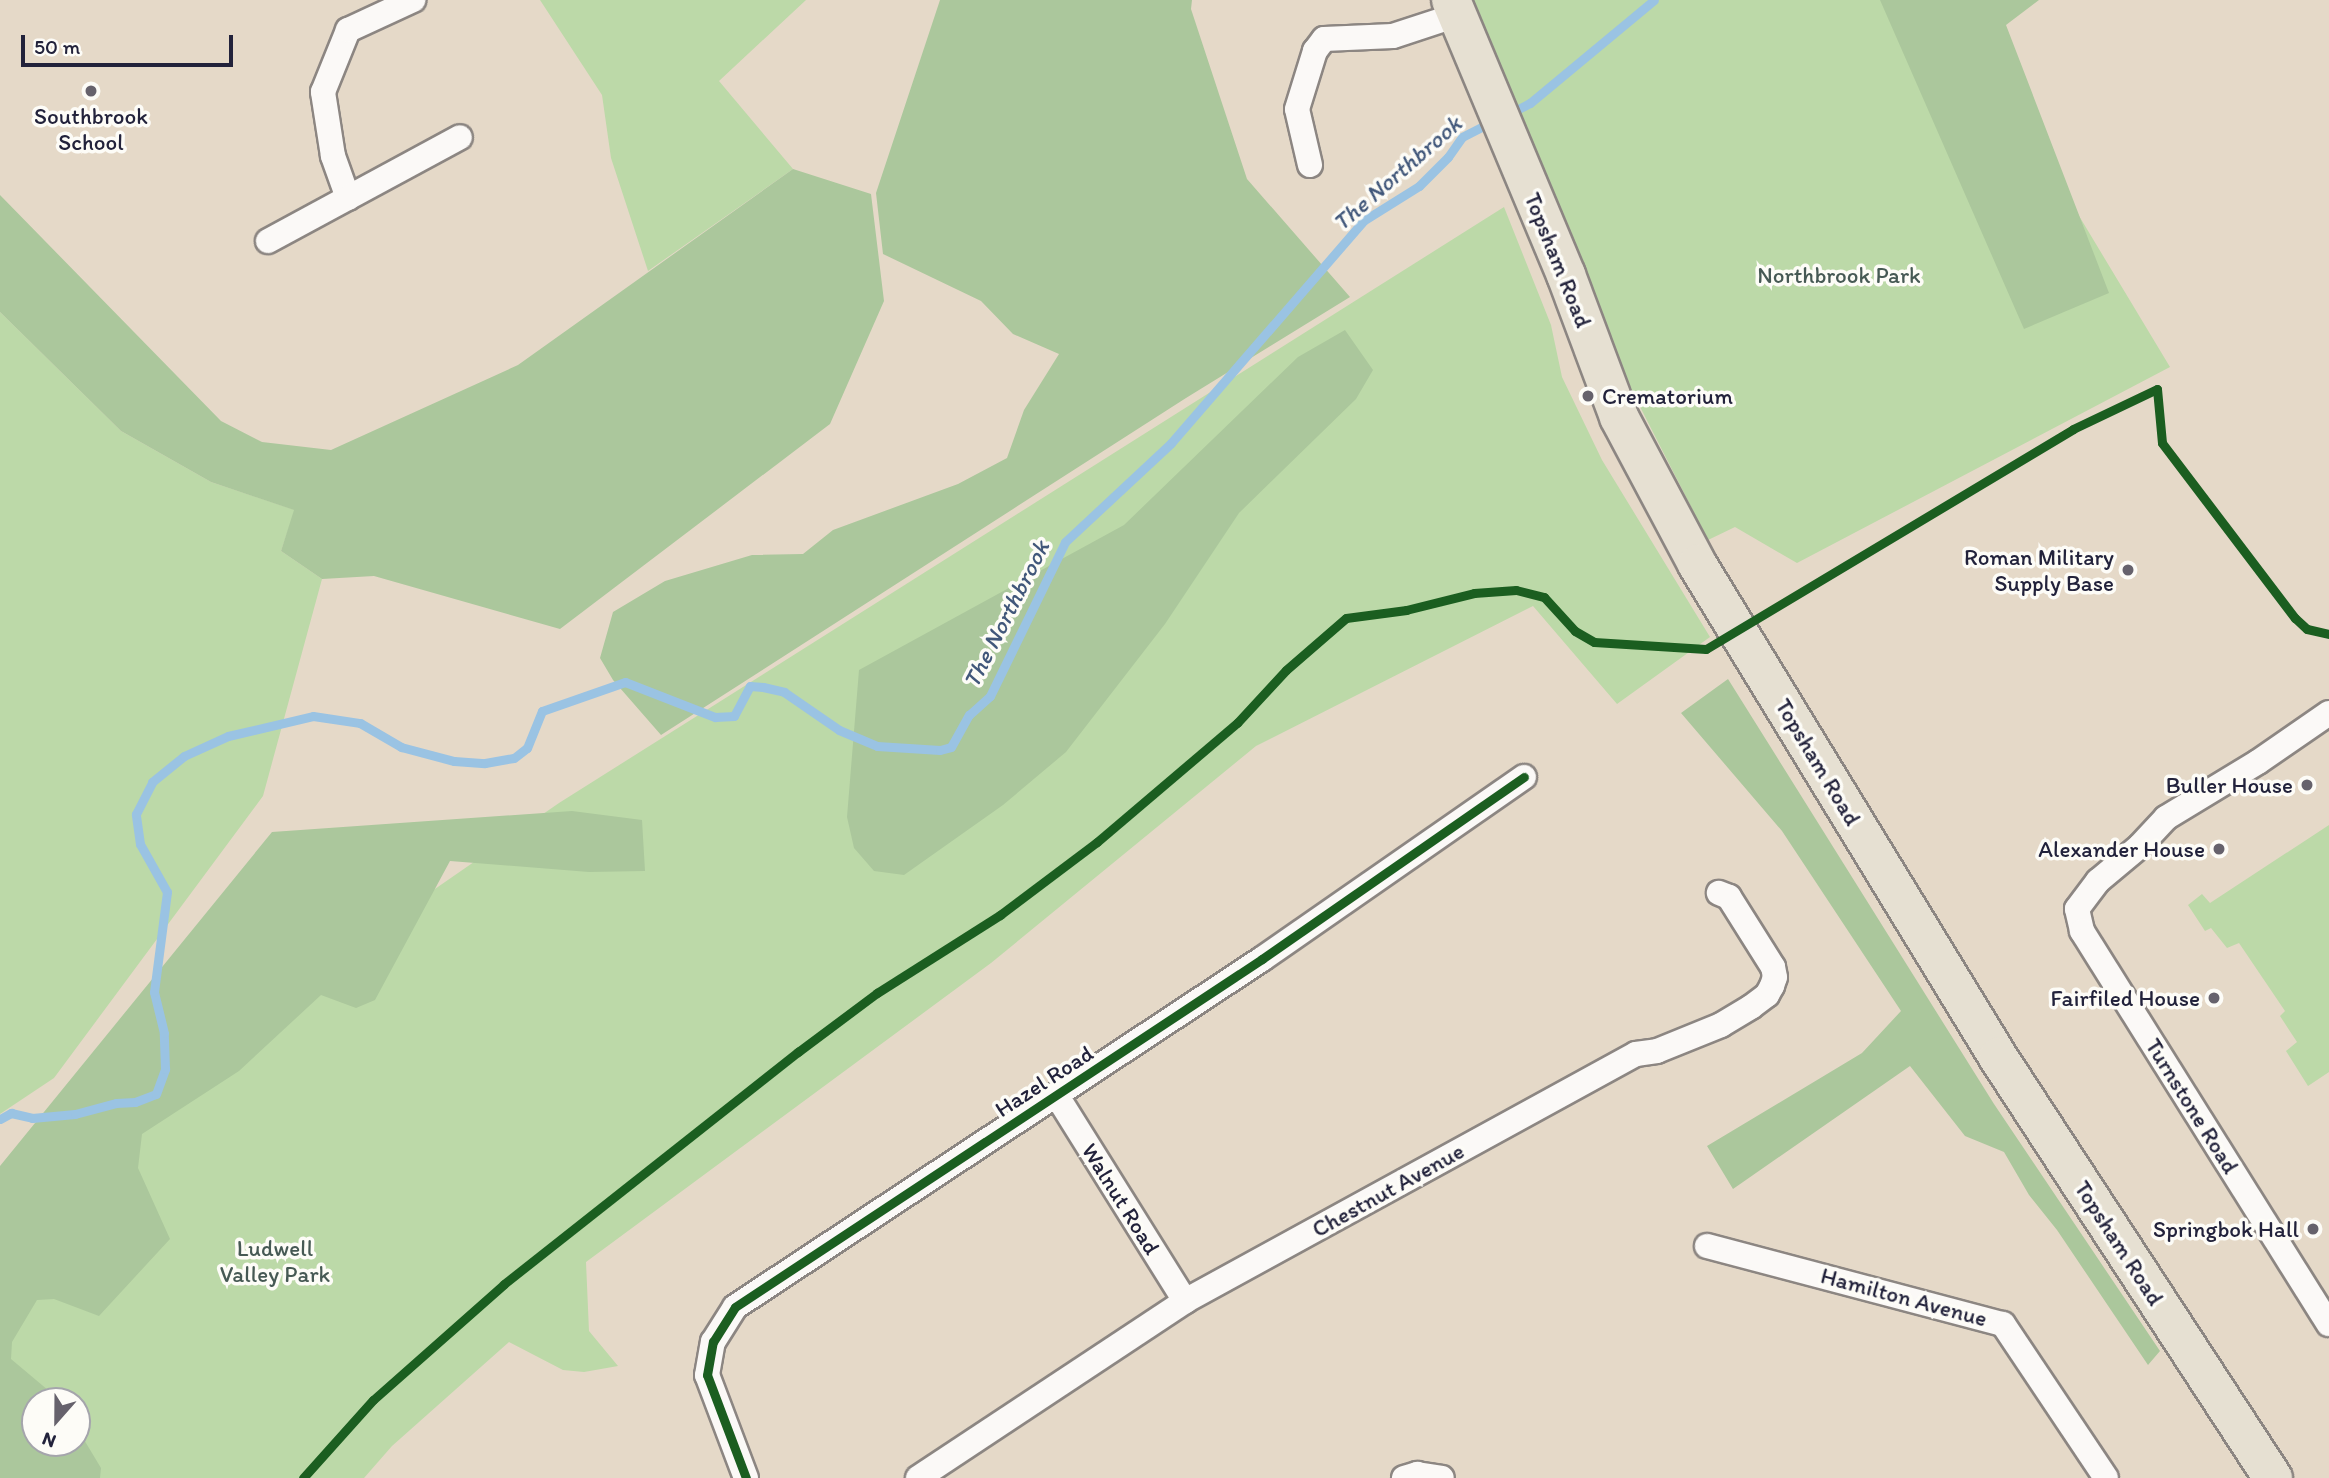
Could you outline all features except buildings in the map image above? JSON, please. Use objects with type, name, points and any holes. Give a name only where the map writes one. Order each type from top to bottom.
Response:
[{"type":"main road","name":"Topsham Road","points":[[1454,8],[1566,275],[1619,417],[1698,564],[1998,1057],[2273,1478]]},
{"type":"street","points":[[348,198],[333,156],[323,92],[348,30],[413,0]]},
{"type":"street","points":[[1310,164],[1297,109],[1315,51],[1324,39],[1393,36],[1454,8]]},
{"type":"street","points":[[268,241],[460,137]]},
{"type":"street","name":"Turnstone Road","points":[[2329,713],[2258,762],[2166,818],[2140,846],[2098,881],[2077,909],[2082,930],[2329,1324]]},
{"type":"street","name":"Hazel Road","points":[[746,1478],[706,1375],[713,1342],[735,1307],[1262,959],[1524,777]]},
{"type":"street","name":"Chestnut Avenue","points":[[918,1478],[1185,1301],[1636,1054],[1657,1051],[1721,1024],[1767,995],[1775,978],[1773,967],[1730,897],[1719,893]]},
{"type":"street","name":"Walnut Road","points":[[1058,1096],[1185,1301]]},
{"type":"street","name":"Hamilton Avenue","points":[[1707,1246],[2003,1324],[2106,1478]]},
{"type":"street","points":[[1404,1478],[1417,1474],[1442,1478]]},
{"type":"green space","points":[[540,0],[806,0],[719,81],[793,169],[648,271],[611,158],[602,95]]},
{"type":"green space","points":[[940,0],[1192,0],[1191,9],[1247,179],[1350,297],[1186,398],[661,735],[613,680],[600,658],[613,612],[665,581],[752,555],[803,554],[833,530],[958,484],[1007,458],[1024,410],[1059,354],[1013,334],[981,301],[883,254],[876,193]]},
{"type":"green space","name":"Northbrook Park","points":[[1473,0],[1949,0],[2170,367],[1797,563],[1735,527],[1708,540],[1633,393]]},
{"type":"green space","points":[[1880,0],[2039,0],[2006,25],[2109,293],[2024,329]]},
{"type":"green space","points":[[793,169],[871,194],[884,301],[830,424],[560,629],[374,576],[322,579],[281,551],[294,510],[211,482],[121,431],[0,312],[0,195],[221,421],[262,442],[331,450],[518,365]]},
{"type":"green space","name":"Ludwell Valley Park","points":[[1504,207],[1551,325],[1562,377],[1602,460],[1710,637],[1617,704],[1533,606],[1256,746],[991,963],[586,1262],[589,1331],[618,1366],[584,1372],[563,1370],[509,1342],[392,1446],[364,1478],[0,1478],[0,1193],[16,1179],[559,803]]},
{"type":"green space","points":[[0,312],[121,431],[211,482],[295,510],[281,551],[322,579],[263,796],[54,1078],[0,1114]]},
{"type":"green space","points":[[1345,330],[1373,370],[1356,399],[1239,513],[1165,624],[1066,752],[1003,805],[904,875],[874,871],[854,848],[847,817],[859,670],[1124,525],[1298,357]]},
{"type":"green space","points":[[1728,679],[1994,1104],[2160,1351],[2148,1365],[2057,1230],[2029,1195],[2004,1152],[1965,1136],[1910,1066],[1733,1189],[1707,1146],[1862,1053],[1901,1011],[1782,831],[1681,713]]},
{"type":"green space","points":[[572,811],[642,820],[645,871],[589,872],[450,861],[375,1000],[356,1008],[321,995],[239,1071],[142,1134],[138,1168],[170,1239],[99,1316],[54,1299],[37,1300],[12,1342],[11,1359],[44,1387],[21,1387],[21,1457],[91,1457],[91,1451],[101,1468],[100,1478],[0,1478],[0,1166],[272,832]]},
{"type":"green space","points":[[2329,825],[2329,1072],[2308,1086],[2286,1051],[2297,1042],[2280,1016],[2285,1011],[2239,943],[2227,948],[2211,928],[2205,931],[2188,905],[2202,894],[2210,903]]},
{"type":"waterway","name":"The Northbrook","points":[[1509,114],[1530,103],[1654,0]]},
{"type":"waterway","name":"The Northbrook","points":[[0,1119],[11,1113],[32,1118],[75,1114],[116,1103],[135,1102],[156,1094],[165,1069],[164,1033],[154,992],[167,892],[140,844],[136,814],[152,782],[184,756],[228,736],[313,716],[360,723],[401,747],[454,761],[485,763],[514,758],[527,748],[542,711],[625,682],[715,717],[734,716],[750,686],[763,687],[784,692],[839,730],[877,746],[940,750],[951,747],[969,715],[990,696],[1065,542],[1171,443],[1363,221],[1419,186],[1448,157],[1462,137],[1493,121]]},
{"type":"cycle path","points":[[303,1478],[373,1400],[504,1284],[877,993],[1000,915],[1097,842],[1237,723],[1286,670],[1346,618],[1406,610],[1474,593],[1516,590],[1544,597],[1575,631],[1594,642],[1706,649],[2073,429],[2157,389],[2162,443],[2295,618],[2307,629],[2329,634]]},
{"type":"cycle path","points":[[746,1478],[707,1375],[713,1342],[735,1307],[1262,959],[1524,777]]},
{"type":"place","name":"Southbrook School","points":[[91,91]]},
{"type":"place","name":"Crematorium","points":[[1588,396]]},
{"type":"place","name":"Roman Military Supply Base","points":[[2128,570]]},
{"type":"place","name":"Buller House","points":[[2307,785]]},
{"type":"place","name":"Alexander House","points":[[2219,849]]},
{"type":"place","name":"Fairfiled House","points":[[2214,998]]},
{"type":"place","name":"Springbok Hall","points":[[2313,1229]]}]
